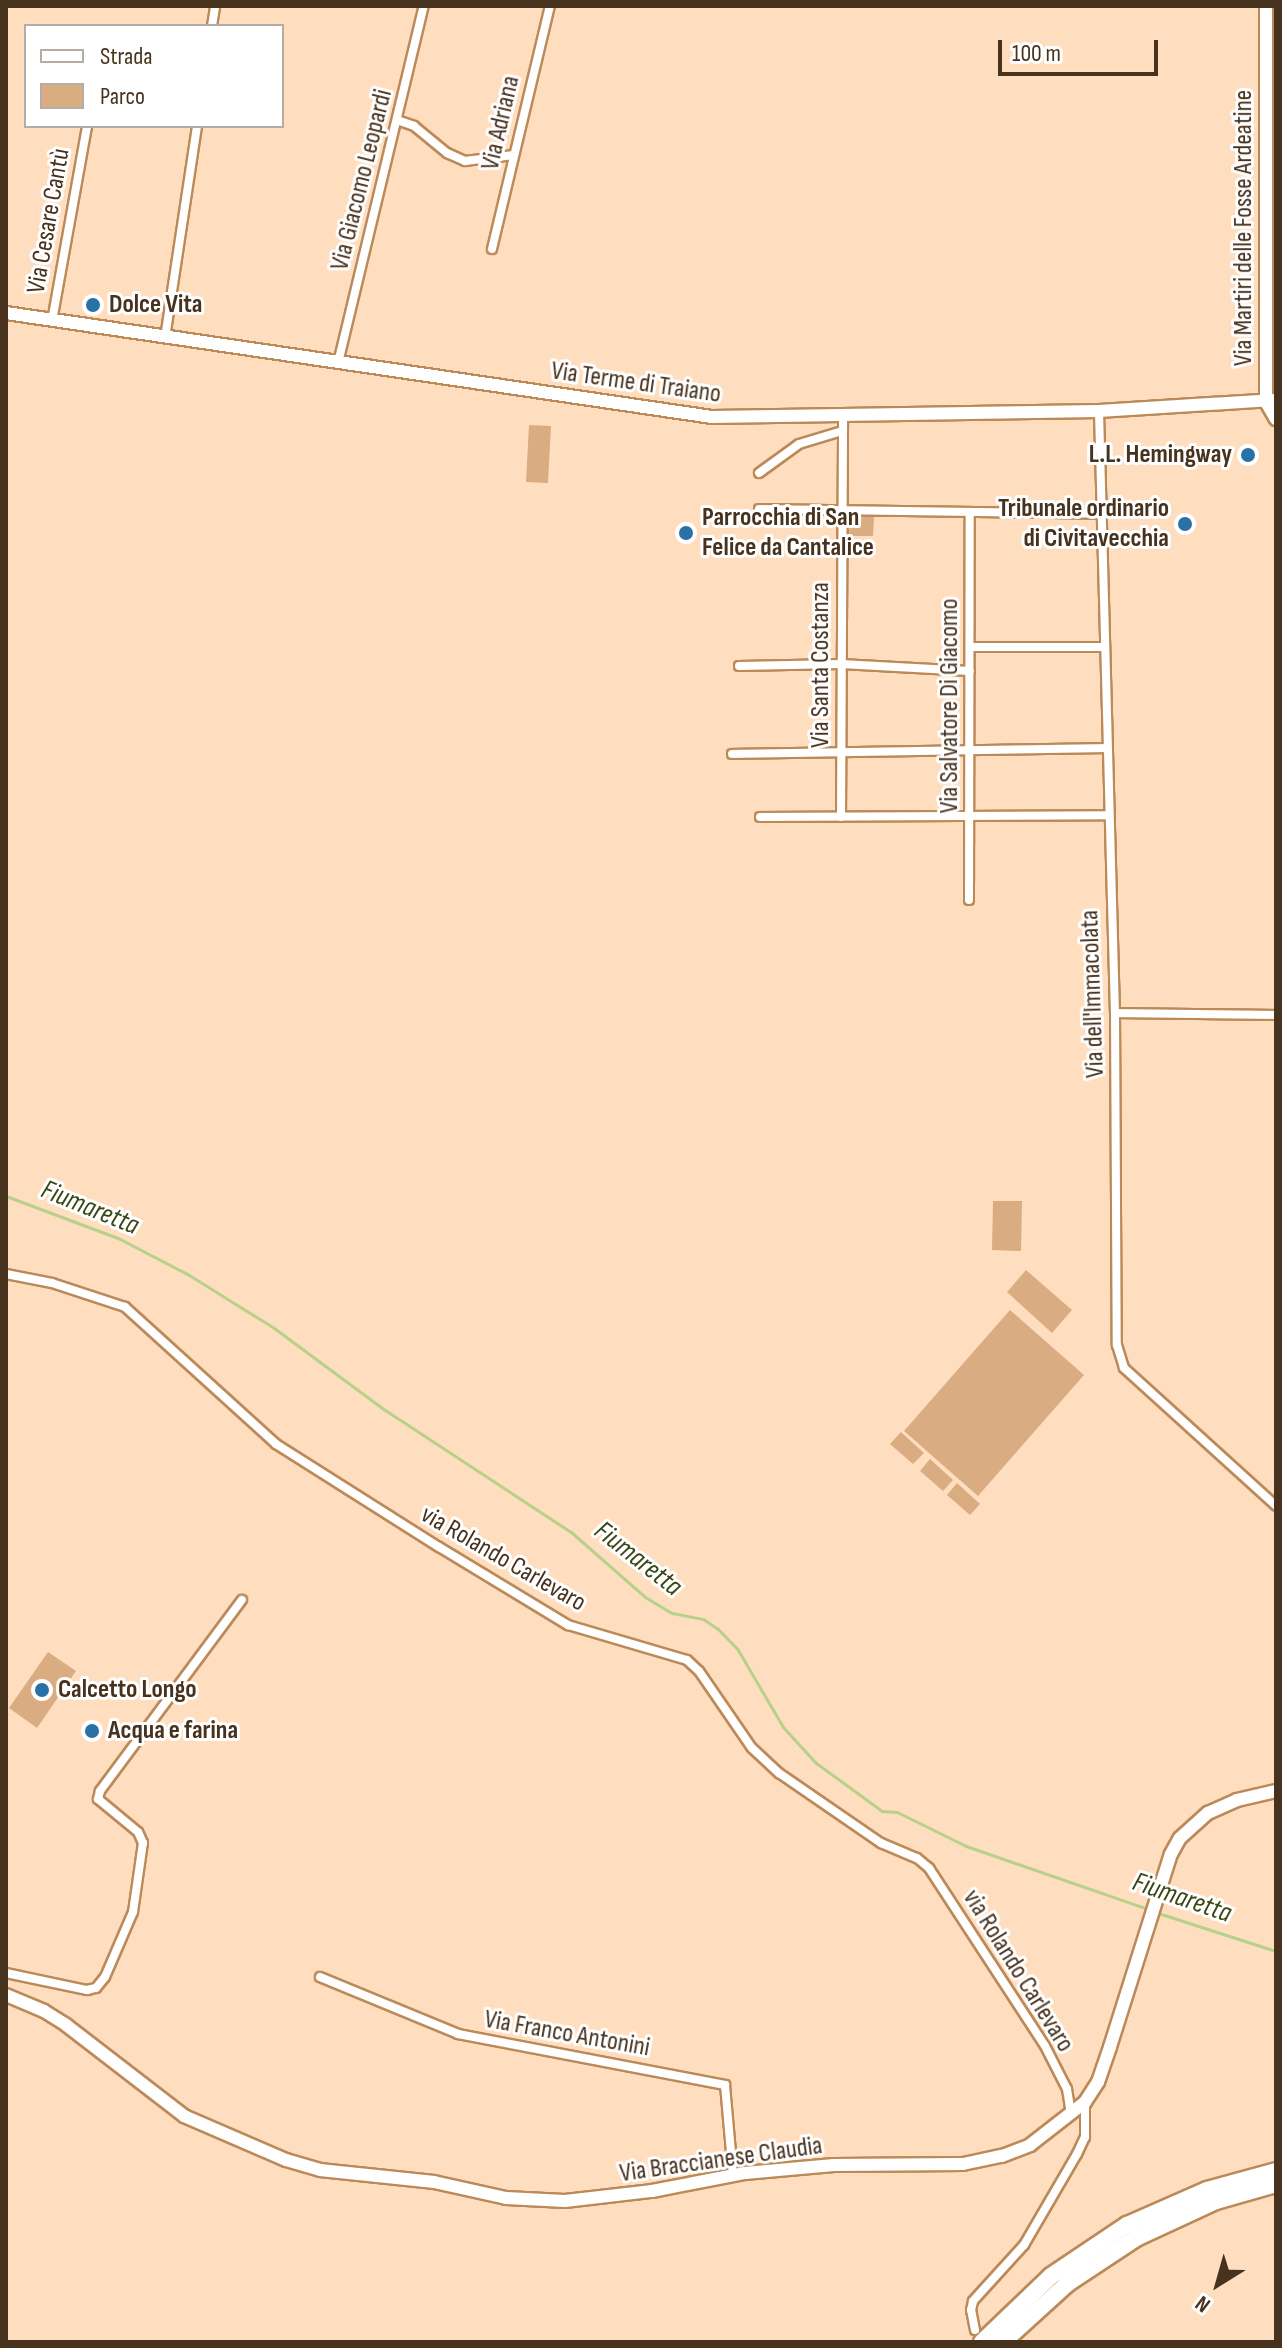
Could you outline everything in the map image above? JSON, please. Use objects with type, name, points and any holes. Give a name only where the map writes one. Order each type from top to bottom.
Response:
[{"type":"highway","points":[[979,2336],[1051,2276],[1127,2225],[1207,2190],[1276,2171]]},
{"type":"highway","points":[[1003,2342],[1068,2283],[1136,2238],[1216,2201],[1276,2184]]},
{"type":"street","name":"Via Giacomo Leopardi","points":[[338,363],[424,6]]},
{"type":"street","name":"Via Adriana","points":[[492,249],[550,6]]},
{"type":"street","name":"Via Martiri delle Fosse Ardeatine","points":[[1266,6],[1271,48],[1271,401]]},
{"type":"street","points":[[397,120],[414,126],[447,153],[465,161],[514,155]]},
{"type":"street","name":"Via Cesare Cantù","points":[[52,322],[87,128]]},
{"type":"street","points":[[165,338],[197,128]]},
{"type":"street","name":"Via Terme di Traiano","points":[[6,313],[698,415],[843,417],[1099,411],[1271,401]]},
{"type":"street","points":[[1271,401],[1276,419]]},
{"type":"street","name":"Via dell'Immacolata","points":[[1099,411],[1115,1013],[1117,1345],[1124,1368],[1276,1506]]},
{"type":"street","name":"Via Santa Costanza","points":[[841,817],[843,417]]},
{"type":"street","points":[[759,473],[799,444],[842,431]]},
{"type":"street","points":[[759,509],[1101,514]]},
{"type":"street","name":"Via Salvatore Di Giacomo","points":[[969,900],[970,513]]},
{"type":"street","points":[[971,647],[1103,647]]},
{"type":"street","points":[[739,666],[841,664],[970,671]]},
{"type":"street","points":[[732,754],[1106,748]]},
{"type":"street","points":[[760,817],[1108,815]]},
{"type":"street","points":[[1115,1013],[1276,1015]]},
{"type":"street","name":"via Rolando Carlevaro","points":[[6,1274],[52,1283],[125,1307],[276,1444],[439,1547],[568,1625],[687,1660],[699,1671],[752,1748],[779,1773],[881,1843],[917,1858],[929,1868],[1045,2046],[1067,2089],[1071,2113]]},
{"type":"street","points":[[6,1973],[87,1990],[96,1988],[105,1977],[133,1912],[143,1843],[138,1832],[98,1799],[100,1791],[242,1600]]},
{"type":"street","name":"Via Braccianese Claudia","points":[[6,1995],[44,2011],[66,2025],[184,2116],[306,2167],[434,2182],[485,2195],[538,2202],[627,2195],[733,2175],[834,2165],[905,2167],[973,2162],[1002,2156],[1030,2145],[1085,2102],[1098,2082],[1171,1854],[1194,1823],[1237,1800],[1276,1791]]},
{"type":"street","name":"Via Franco Antonini","points":[[320,1977],[458,2034],[725,2085],[733,2175]]},
{"type":"street","points":[[979,2336],[971,2310],[973,2301],[1024,2245],[1077,2154],[1085,2137],[1085,2102]]},
{"type":"green space","points":[[529,425],[551,426],[548,483],[526,482]]},
{"type":"green space","points":[[850,517],[874,517],[873,536],[849,536]]},
{"type":"green space","points":[[993,1201],[1022,1201],[1021,1251],[992,1250]]},
{"type":"green space","points":[[1026,1270],[1072,1310],[1052,1333],[1007,1292]]},
{"type":"green space","points":[[1010,1310],[1084,1375],[978,1496],[904,1431]]},
{"type":"green space","points":[[901,1432],[924,1453],[913,1464],[890,1444]]},
{"type":"green space","points":[[930,1459],[953,1480],[943,1491],[920,1471]]},
{"type":"green space","points":[[957,1483],[980,1504],[970,1515],[947,1495]]},
{"type":"green space","name":"Calcetto Longo","points":[[48,1652],[76,1671],[37,1728],[9,1708]]},
{"type":"waterway","name":"Fiumaretta","points":[[6,1196],[118,1238],[189,1275],[274,1328],[382,1408],[571,1532],[645,1597],[672,1613],[703,1619],[718,1629],[738,1650],[783,1727],[816,1763],[882,1811],[897,1812],[966,1846],[1151,1910]]},
{"type":"waterway","name":"Fiumaretta","points":[[1158,1913],[1276,1951]]},
{"type":"place","name":"Dolce Vita","points":[[93,305]]},
{"type":"place","name":"L.L. Hemingway","points":[[1248,455]]},
{"type":"place","name":"Tribunale ordinario di Civitavecchia","points":[[1185,524]]},
{"type":"place","name":"Parrocchia di San Felice da Cantalice","points":[[686,533]]},
{"type":"place","name":"Calcetto Longo","points":[[42,1690]]},
{"type":"place","name":"Acqua e farina","points":[[92,1731]]}]
